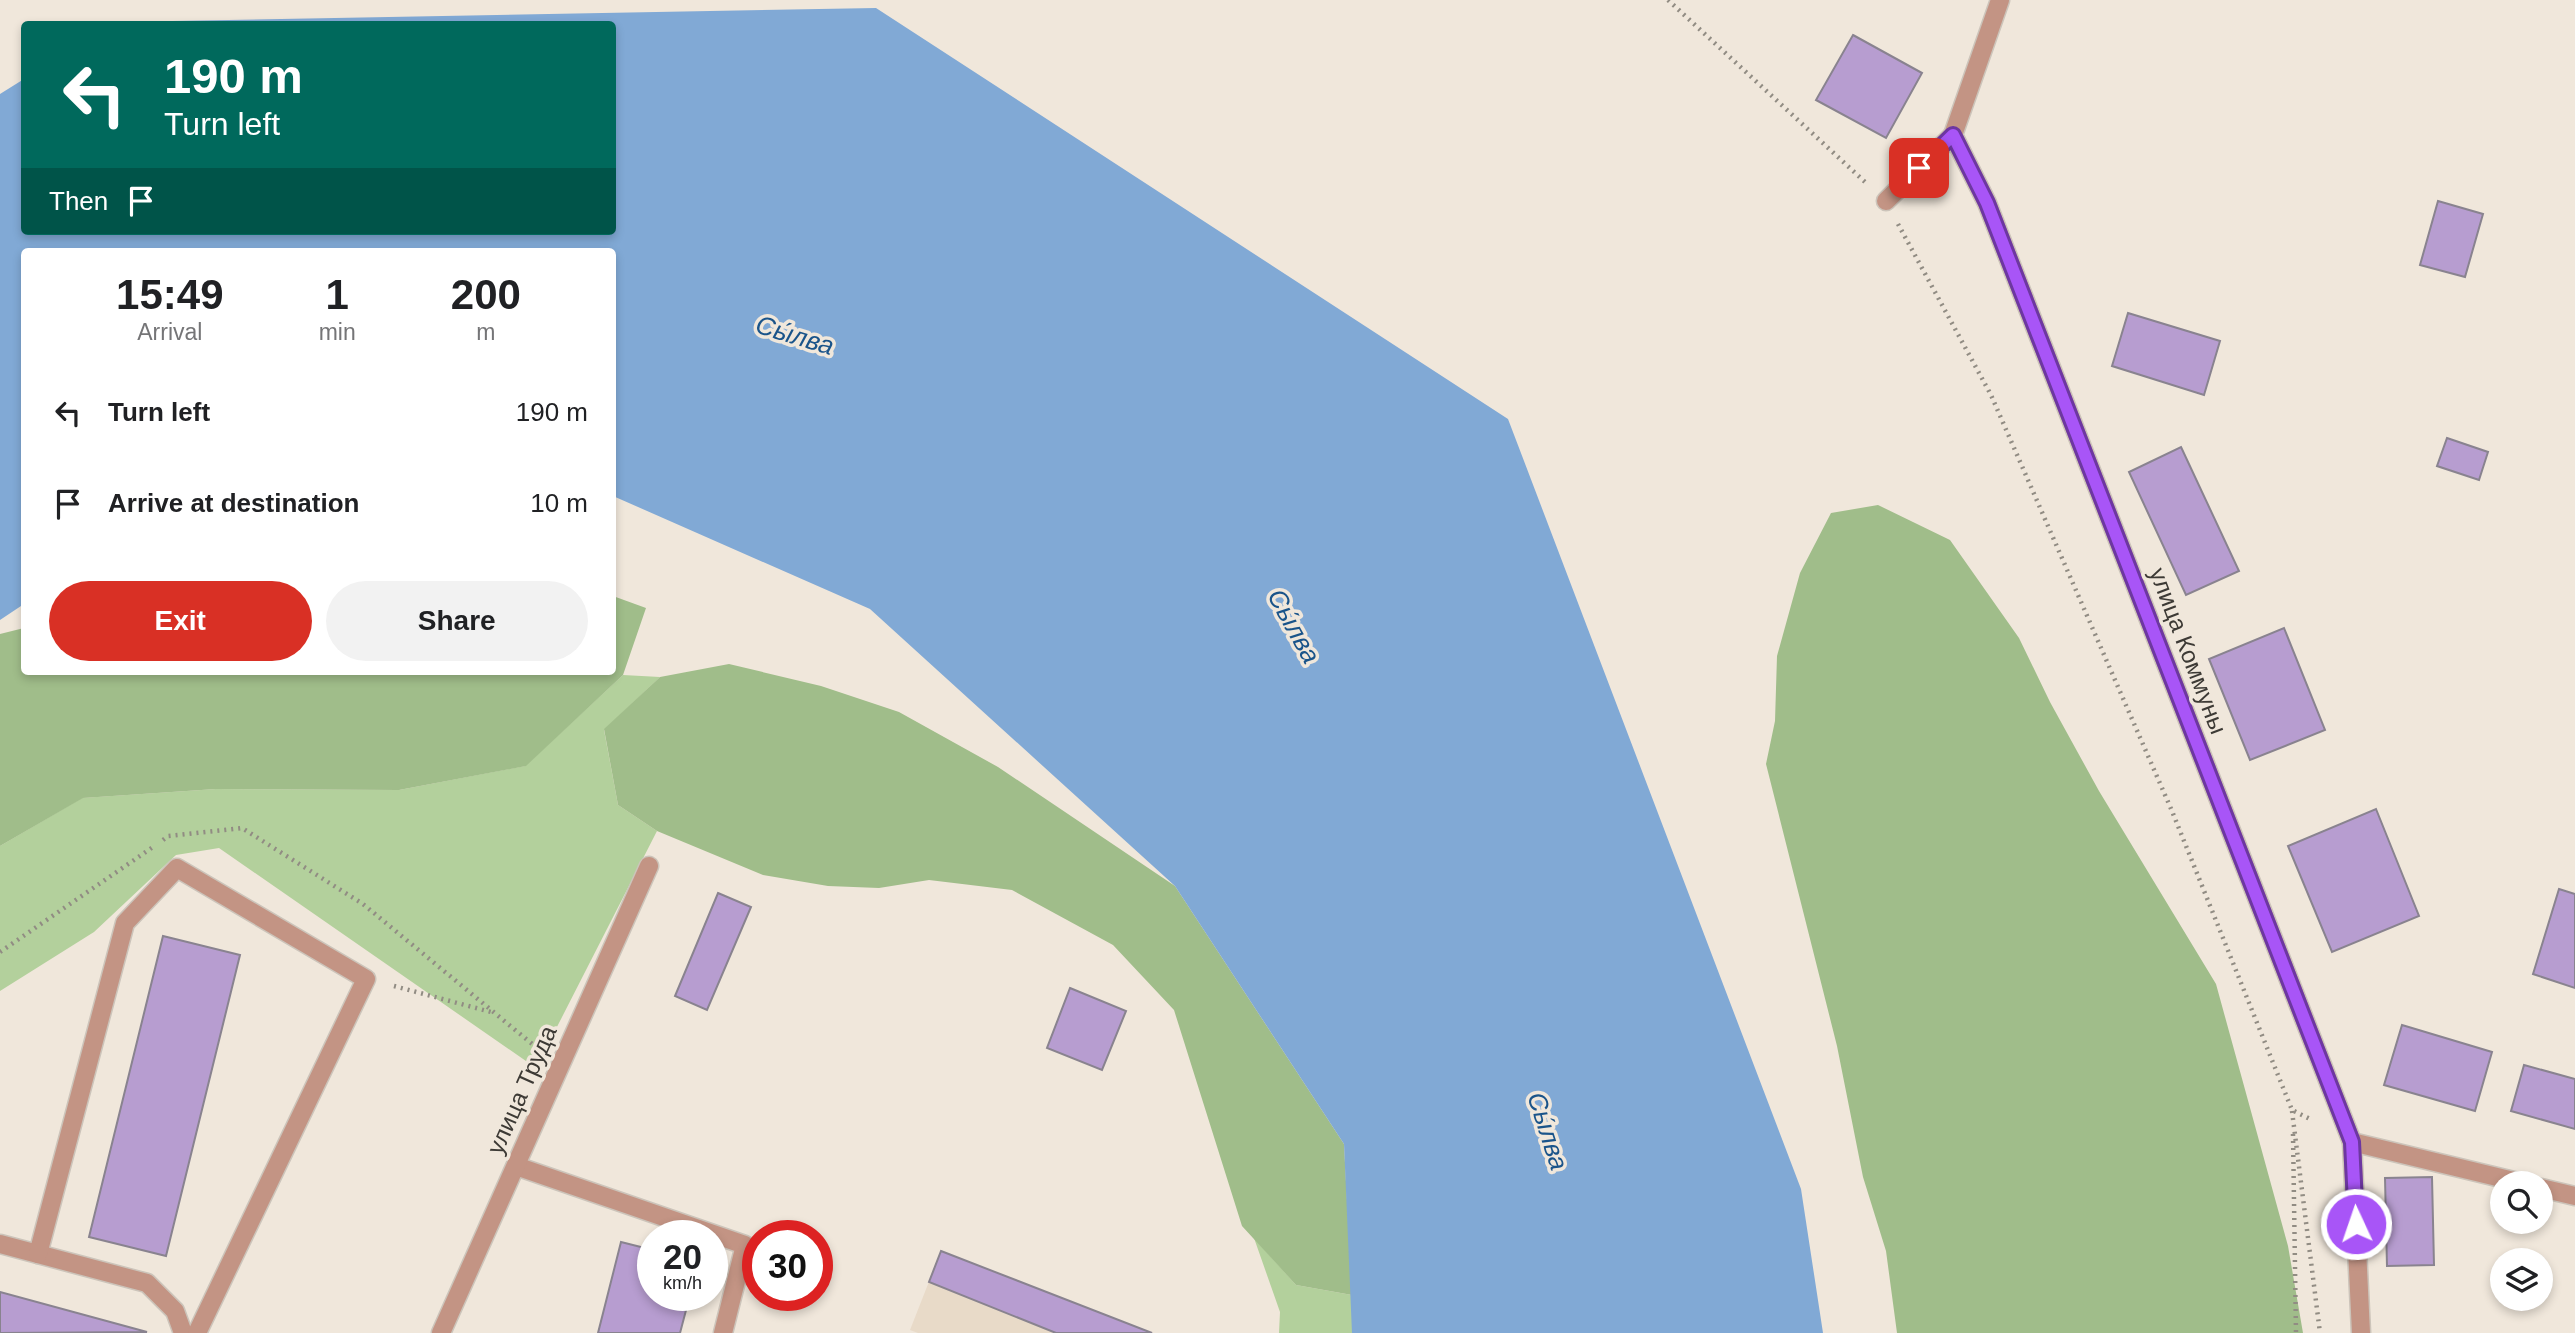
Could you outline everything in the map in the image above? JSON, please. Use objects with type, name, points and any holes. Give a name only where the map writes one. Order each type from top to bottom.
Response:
[{"type":"street","points":[[1885,201],[1953,135],[2000,0]]},
{"type":"street","name":"улица Коммуны","points":[[1953,135],[1992,216],[2352,1142],[2361,1333]]},
{"type":"street","name":"улица Труда","points":[[441,1333],[649,866]]},
{"type":"street","points":[[38,1254],[125,923],[177,868],[366,979],[197,1333]]},
{"type":"street","points":[[2352,1142],[2490,1175]]},
{"type":"street","points":[[516,1166],[745,1245],[723,1333]]},
{"type":"street","points":[[2553,1191],[2575,1196]]},
{"type":"street","points":[[0,1244],[147,1283],[174,1311],[183,1333]]},
{"type":"path","points":[[1668,0],[1885,201],[1991,395],[2172,811],[2292,1110],[2320,1333]]},
{"type":"path","points":[[366,979],[495,1013]]},
{"type":"path","points":[[2292,1110],[2352,1142]]},
{"type":"path","points":[[2292,1110],[2296,1333]]},
{"type":"shaded area","points":[[941,1251],[1152,1333],[918,1333],[910,1330]]},
{"type":"green space","points":[[1878,505],[1950,540],[2019,638],[2050,702],[2099,791],[2216,984],[2288,1246],[2303,1333],[1897,1333],[1886,1251],[1863,1177],[1837,1046],[1766,764],[1775,721],[1777,656],[1800,573],[1831,513]]},
{"type":"green space","points":[[616,597],[646,608],[623,675],[526,766],[399,790],[216,789],[83,798],[0,846],[0,634],[21,629],[21,675],[616,675]]},
{"type":"green space","points":[[729,664],[821,686],[899,712],[998,767],[1175,886],[1344,1144],[1352,1295],[1296,1285],[1242,1226],[1174,1010],[1113,945],[1012,890],[929,880],[879,888],[828,886],[763,875],[657,831],[618,805],[604,729],[660,677]]},
{"type":"green space","points":[[623,675],[660,677],[604,730],[618,805],[657,831],[536,1068],[219,848],[176,855],[94,932],[0,991],[0,846],[82,798],[216,789],[399,790],[525,766]]},
{"type":"green space","points":[[1254,1238],[1296,1285],[1352,1295],[1352,1333],[1279,1333],[1280,1312]]},
{"type":"water","name":"Сы́лва","points":[[876,8],[1508,419],[1801,1189],[1823,1333],[1352,1333],[1344,1144],[1175,886],[870,609],[616,497],[616,248],[21,248],[21,606],[0,620],[0,94],[21,81],[21,235],[616,235],[616,21],[171,21]]},
{"type":"building","points":[[1853,35],[1922,73],[1886,138],[1816,100]]},
{"type":"building","points":[[2438,201],[2483,214],[2465,277],[2420,265]]},
{"type":"building","points":[[2128,313],[2220,341],[2204,395],[2112,366]]},
{"type":"building","points":[[2447,438],[2488,452],[2479,480],[2437,466]]},
{"type":"building","points":[[2181,447],[2239,571],[2186,595],[2129,472]]},
{"type":"building","points":[[2284,628],[2325,730],[2250,760],[2209,659]]},
{"type":"building","points":[[2376,809],[2419,916],[2332,952],[2288,846]]},
{"type":"building","points":[[2559,889],[2575,894],[2575,988],[2533,974]]},
{"type":"building","points":[[718,893],[751,907],[707,1010],[675,996]]},
{"type":"building","points":[[163,936],[240,955],[166,1256],[89,1237]]},
{"type":"building","points":[[1070,988],[1126,1011],[1102,1070],[1047,1048]]},
{"type":"building","points":[[2402,1025],[2492,1052],[2475,1111],[2384,1085]]},
{"type":"building","points":[[2524,1065],[2575,1079],[2575,1129],[2511,1111]]},
{"type":"building","points":[[2432,1177],[2434,1265],[2387,1266],[2385,1178]]},
{"type":"building","points":[[621,1242],[637,1246],[637,1311],[686,1311],[680,1333],[598,1333]]},
{"type":"building","points":[[941,1251],[1152,1333],[1056,1333],[929,1282]]},
{"type":"building","points":[[0,1292],[147,1332],[0,1333]]},
{"type":"route","points":[[1919,168],[1953,135],[1987,203],[2352,1142],[2356,1224]]}]
